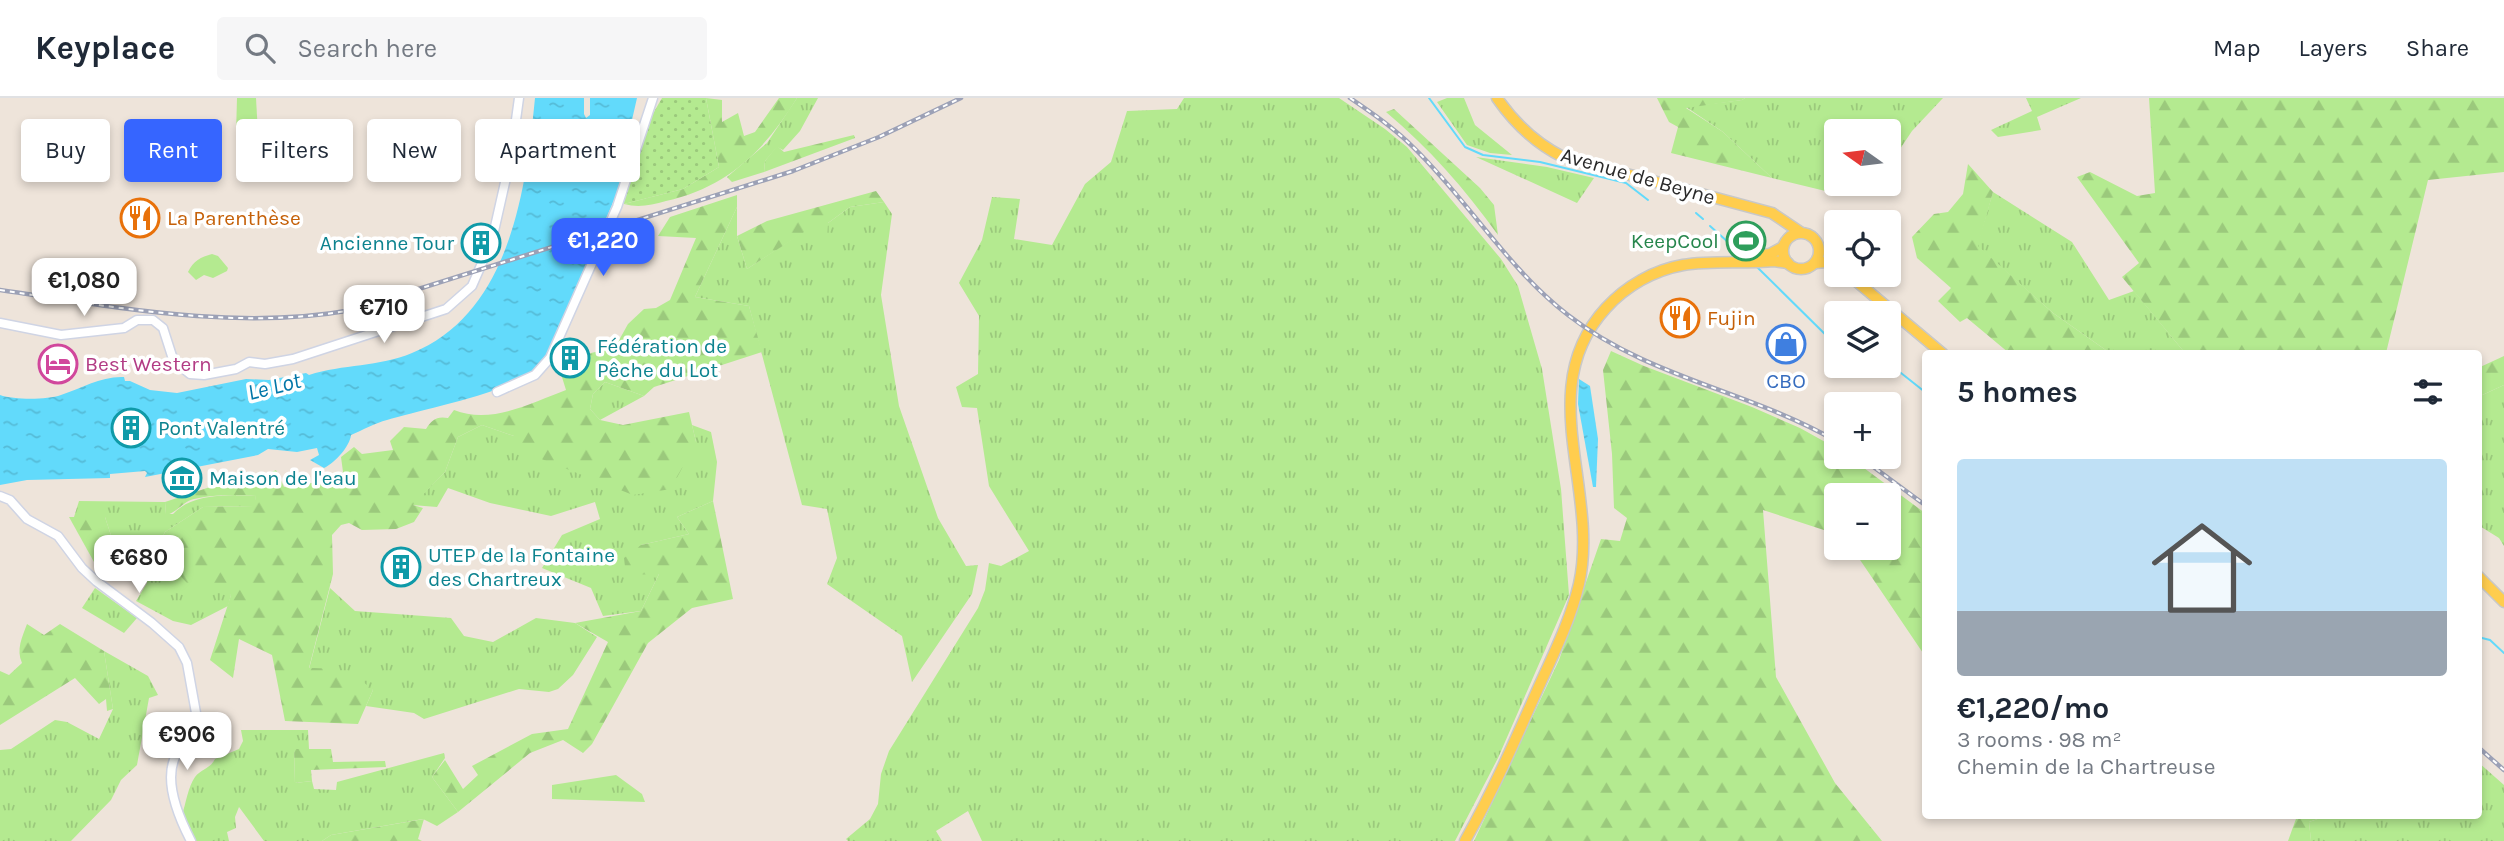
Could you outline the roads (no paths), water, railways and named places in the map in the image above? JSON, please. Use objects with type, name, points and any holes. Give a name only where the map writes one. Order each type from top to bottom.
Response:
[{"type":"main road","name":"Avenue de Beyne","points":[[1497,98],[1530,137],[1563,157],[1772,214],[1800,232]]},
{"type":"main road","name":"Avenue de Beyne","points":[[1758,210],[1783,229],[1785,243]]},
{"type":"main road","points":[[1761,259],[1776,252],[1800,232],[1812,236],[1824,251]]},
{"type":"main road","points":[[1785,243],[1783,253],[1788,263]]},
{"type":"main road","points":[[1815,263],[1819,247]]},
{"type":"main road","points":[[1465,841],[1497,781],[1569,615],[1579,584],[1583,554],[1581,501],[1569,400],[1574,362],[1591,327],[1612,300],[1629,286],[1684,264],[1761,259],[1788,263],[1802,269],[1824,262]]},
{"type":"main road","points":[[1863,287],[1938,350]]},
{"type":"main road","points":[[1870,287],[1945,350]]},
{"type":"main road","points":[[2482,575],[2504,595]]},
{"type":"main road","points":[[2482,580],[2504,602]]},
{"type":"street","points":[[0,323],[55,335],[124,328],[143,318],[158,322],[178,365],[190,374],[208,374],[236,369],[249,362],[265,364],[293,359],[446,309],[472,286],[495,228],[519,98]]},
{"type":"street","points":[[497,391],[535,375],[550,358],[617,207],[653,98]]},
{"type":"street","points":[[0,496],[10,500],[27,519],[58,536],[83,569],[101,586],[152,623],[179,647],[187,663],[197,714],[197,730],[177,752],[173,769],[175,804],[191,841]]},
{"type":"water","points":[[535,98],[584,98],[586,118],[590,115],[590,98],[637,98],[632,119],[533,119]]},
{"type":"water","name":"Le Lot","points":[[524,182],[622,182],[545,363],[534,373],[495,390],[382,421],[351,435],[341,454],[324,468],[310,460],[319,455],[317,448],[297,452],[268,449],[258,455],[145,477],[145,471],[110,474],[110,478],[27,480],[0,485],[0,395],[22,399],[47,398],[116,377],[124,377],[125,381],[150,390],[177,393],[246,379],[269,380],[306,373],[309,375],[399,358],[445,334],[471,309],[492,279],[507,245]]},
{"type":"water","points":[[1579,379],[1590,386],[1598,439],[1596,487],[1593,487],[1578,404]]},
{"type":"waterway","points":[[1429,98],[1465,147],[1483,155],[1540,162],[1626,183],[1648,200]]},
{"type":"waterway","points":[[1696,213],[1703,219]]},
{"type":"waterway","points":[[1710,226],[1747,259]]},
{"type":"waterway","points":[[1757,267],[1824,333]]},
{"type":"waterway","points":[[1901,373],[1922,390]]},
{"type":"waterway","points":[[2482,638],[2490,640],[2504,653]]},
{"type":"railway","points":[[0,290],[131,309],[220,317],[308,316],[352,310],[793,171],[879,137],[961,98]]},
{"type":"railway","points":[[1350,98],[1391,127],[1413,147],[1526,276],[1568,315],[1632,354],[1768,409],[1824,435]]},
{"type":"railway","points":[[1876,469],[1922,503]]},
{"type":"railway","points":[[2482,751],[2504,770]]},
{"type":"place","name":"La Parenthèse","points":[[140,218]]},
{"type":"place","name":"KeepCool","points":[[1746,241]]},
{"type":"place","name":"Ancienne Tour","points":[[481,243]]},
{"type":"place","name":"Fujin","points":[[1680,318]]},
{"type":"place","name":"CBO","points":[[1786,344]]},
{"type":"place","name":"Fédération de Pêche du Lot","points":[[570,358]]},
{"type":"place","name":"Best Western","points":[[58,364]]},
{"type":"place","name":"Pont Valentré","points":[[131,428]]},
{"type":"place","name":"Maison de l'eau","points":[[182,478]]},
{"type":"place","name":"UTEP de la Fontaine des Chartreux","points":[[401,567]]}]
